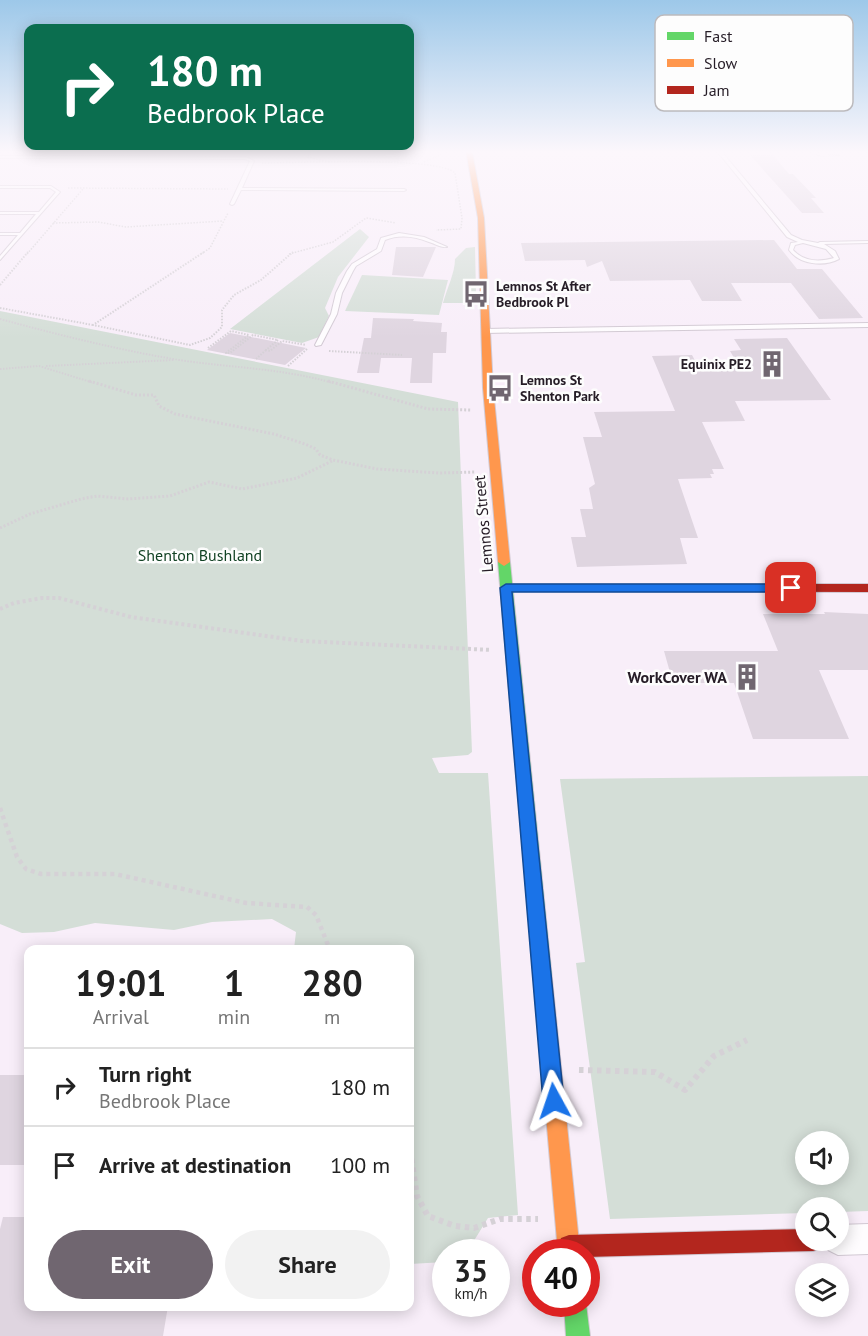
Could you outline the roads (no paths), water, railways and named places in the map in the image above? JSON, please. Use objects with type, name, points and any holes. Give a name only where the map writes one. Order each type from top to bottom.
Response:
[{"type":"street","name":"Lemnos Street","points":[[480,213],[495,472],[568,1239]]},
{"type":"street","points":[[506,588],[868,588]]},
{"type":"street","points":[[849,1240],[868,1239]]},
{"type":"street","points":[[600,1248],[795,1241]]},
{"type":"street","points":[[576,1317],[578,1336]]},
{"type":"lane","points":[[0,259],[39,213]]},
{"type":"lane","points":[[770,213],[789,236],[801,243]]},
{"type":"lane","points":[[0,234],[21,234]]},
{"type":"lane","points":[[318,345],[334,314],[343,282],[354,265],[379,250],[383,239],[407,234],[445,248]]},
{"type":"lane","points":[[812,243],[829,248],[837,259],[804,260],[794,256],[791,250],[793,244],[801,243],[868,242]]},
{"type":"lane","points":[[486,331],[868,325]]},
{"type":"place","name":"Lemnos St After Bedbrook Pl","points":[[476,294]]},
{"type":"place","name":"Equinix PE2","points":[[772,364]]},
{"type":"place","name":"Lemnos St Shenton Park","points":[[500,388]]},
{"type":"place","name":"WorkCover WA","points":[[747,677]]},
{"type":"park label","name":"Shenton Bushland","points":[[200,555]]}]
